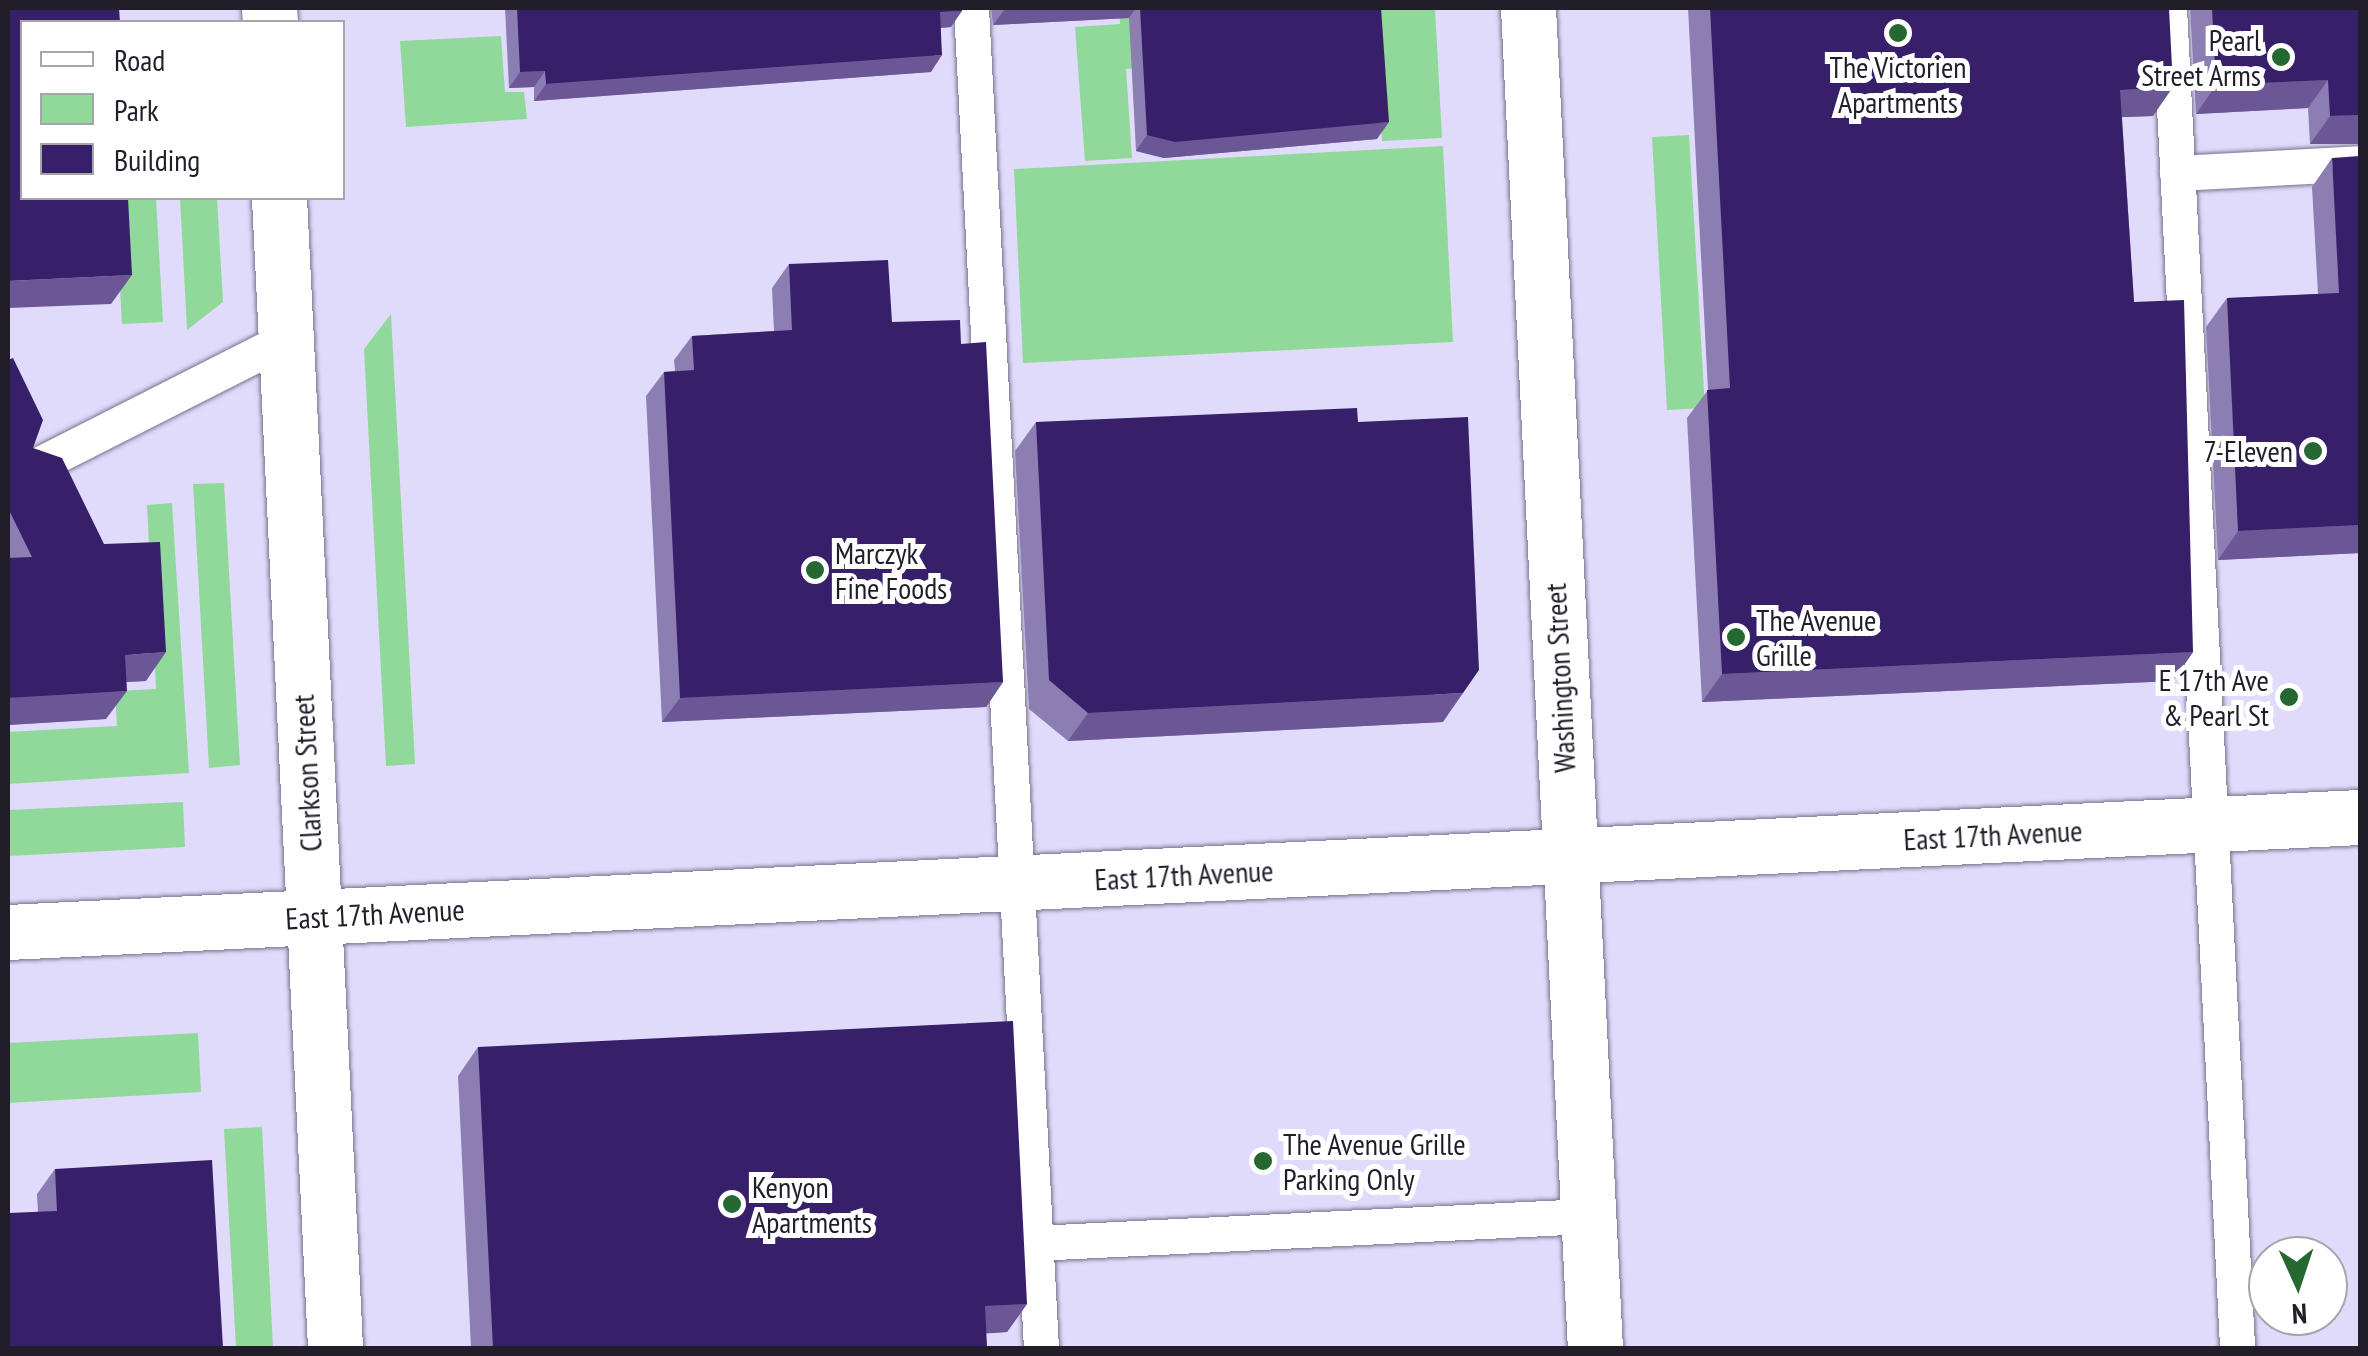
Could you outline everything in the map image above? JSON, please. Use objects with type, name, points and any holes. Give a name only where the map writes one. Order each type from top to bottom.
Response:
[{"type":"street","name":"Washington Street","points":[[1528,8],[1595,1348]]},
{"type":"street","name":"Clarkson Street","points":[[279,200],[335,1348]]},
{"type":"street","name":"East 17th Avenue","points":[[8,932],[2360,817]]},
{"type":"lane","points":[[972,8],[1040,1348]]},
{"type":"lane","points":[[2169,8],[2237,1348]]},
{"type":"lane","points":[[2178,173],[2360,164]]},
{"type":"lane","points":[[32,468],[286,339]]},
{"type":"lane","points":[[1035,1243],[1588,1216]]},
{"type":"green space","points":[[1119,8],[1163,8],[1150,67],[1126,69],[1132,158],[1085,161],[1075,27],[1120,24]]},
{"type":"green space","points":[[1375,8],[1435,8],[1442,138],[1382,141]]},
{"type":"green space","points":[[501,36],[505,92],[524,92],[527,119],[406,127],[400,41]]},
{"type":"green space","points":[[1689,135],[1705,408],[1667,410],[1652,137]]},
{"type":"green space","points":[[1443,146],[1453,342],[1023,363],[1014,169]]},
{"type":"green space","points":[[115,200],[156,200],[163,322],[122,324]]},
{"type":"green space","points":[[180,200],[217,200],[223,302],[187,330]]},
{"type":"green space","points":[[391,314],[415,764],[386,766],[364,349]]},
{"type":"green space","points":[[224,483],[240,765],[209,768],[193,484]]},
{"type":"green space","points":[[172,503],[189,773],[8,784],[8,732],[117,726],[115,691],[156,689],[147,505]]},
{"type":"green space","points":[[183,802],[185,847],[8,856],[8,810]]},
{"type":"green space","points":[[198,1033],[201,1092],[8,1103],[8,1043]]},
{"type":"green space","points":[[262,1127],[273,1348],[236,1348],[224,1129]]},
{"type":"building","points":[[8,8],[119,8],[120,20],[20,20],[20,200],[128,200],[132,275],[8,281]]},
{"type":"building","points":[[517,8],[962,11],[940,12],[942,55],[546,84],[545,71],[520,72]]},
{"type":"building","points":[[1140,8],[1381,8],[1389,122],[1175,142],[1147,135]]},
{"type":"building","points":[[1710,8],[2169,8],[2173,87],[2120,90],[2134,302],[2184,300],[2193,652],[1722,674],[1707,390],[1730,388]]},
{"type":"building","name":"Pearl Street Arms","points":[[2212,8],[2360,8],[2360,115],[2330,116],[2328,80],[2216,85]]},
{"type":"building","points":[[2360,156],[2360,525],[2238,531],[2227,298],[2339,293],[2332,158]]},
{"type":"building","points":[[888,260],[892,322],[960,320],[961,344],[986,342],[1003,682],[680,698],[664,372],[694,370],[692,336],[792,330],[789,264]]},
{"type":"building","points":[[13,358],[43,420],[33,448],[62,458],[104,544],[160,542],[166,652],[125,655],[127,691],[8,698],[8,558],[32,557],[8,508],[8,360]]},
{"type":"building","points":[[1357,408],[1358,422],[1468,417],[1479,670],[1463,693],[1088,713],[1049,680],[1036,422]]},
{"type":"building","name":"Kenyon Apartments","points":[[1013,1021],[1027,1304],[985,1306],[987,1348],[493,1348],[478,1047]]},
{"type":"building","points":[[212,1160],[223,1348],[8,1348],[8,1213],[57,1211],[55,1169]]},
{"type":"place","name":"The Victorien Apartments","points":[[1898,33]]},
{"type":"place","name":"Pearl Street Arms","points":[[2281,57]]},
{"type":"place","name":"7-Eleven","points":[[2313,451]]},
{"type":"place","name":"Marczyk Fine Foods","points":[[815,570]]},
{"type":"place","name":"The Avenue Grille","points":[[1736,637]]},
{"type":"place","name":"E 17th Ave & Pearl St","points":[[2289,697]]},
{"type":"place","name":"The Avenue Grille Parking Only","points":[[1263,1161]]},
{"type":"place","name":"Kenyon Apartments","points":[[732,1204]]}]
